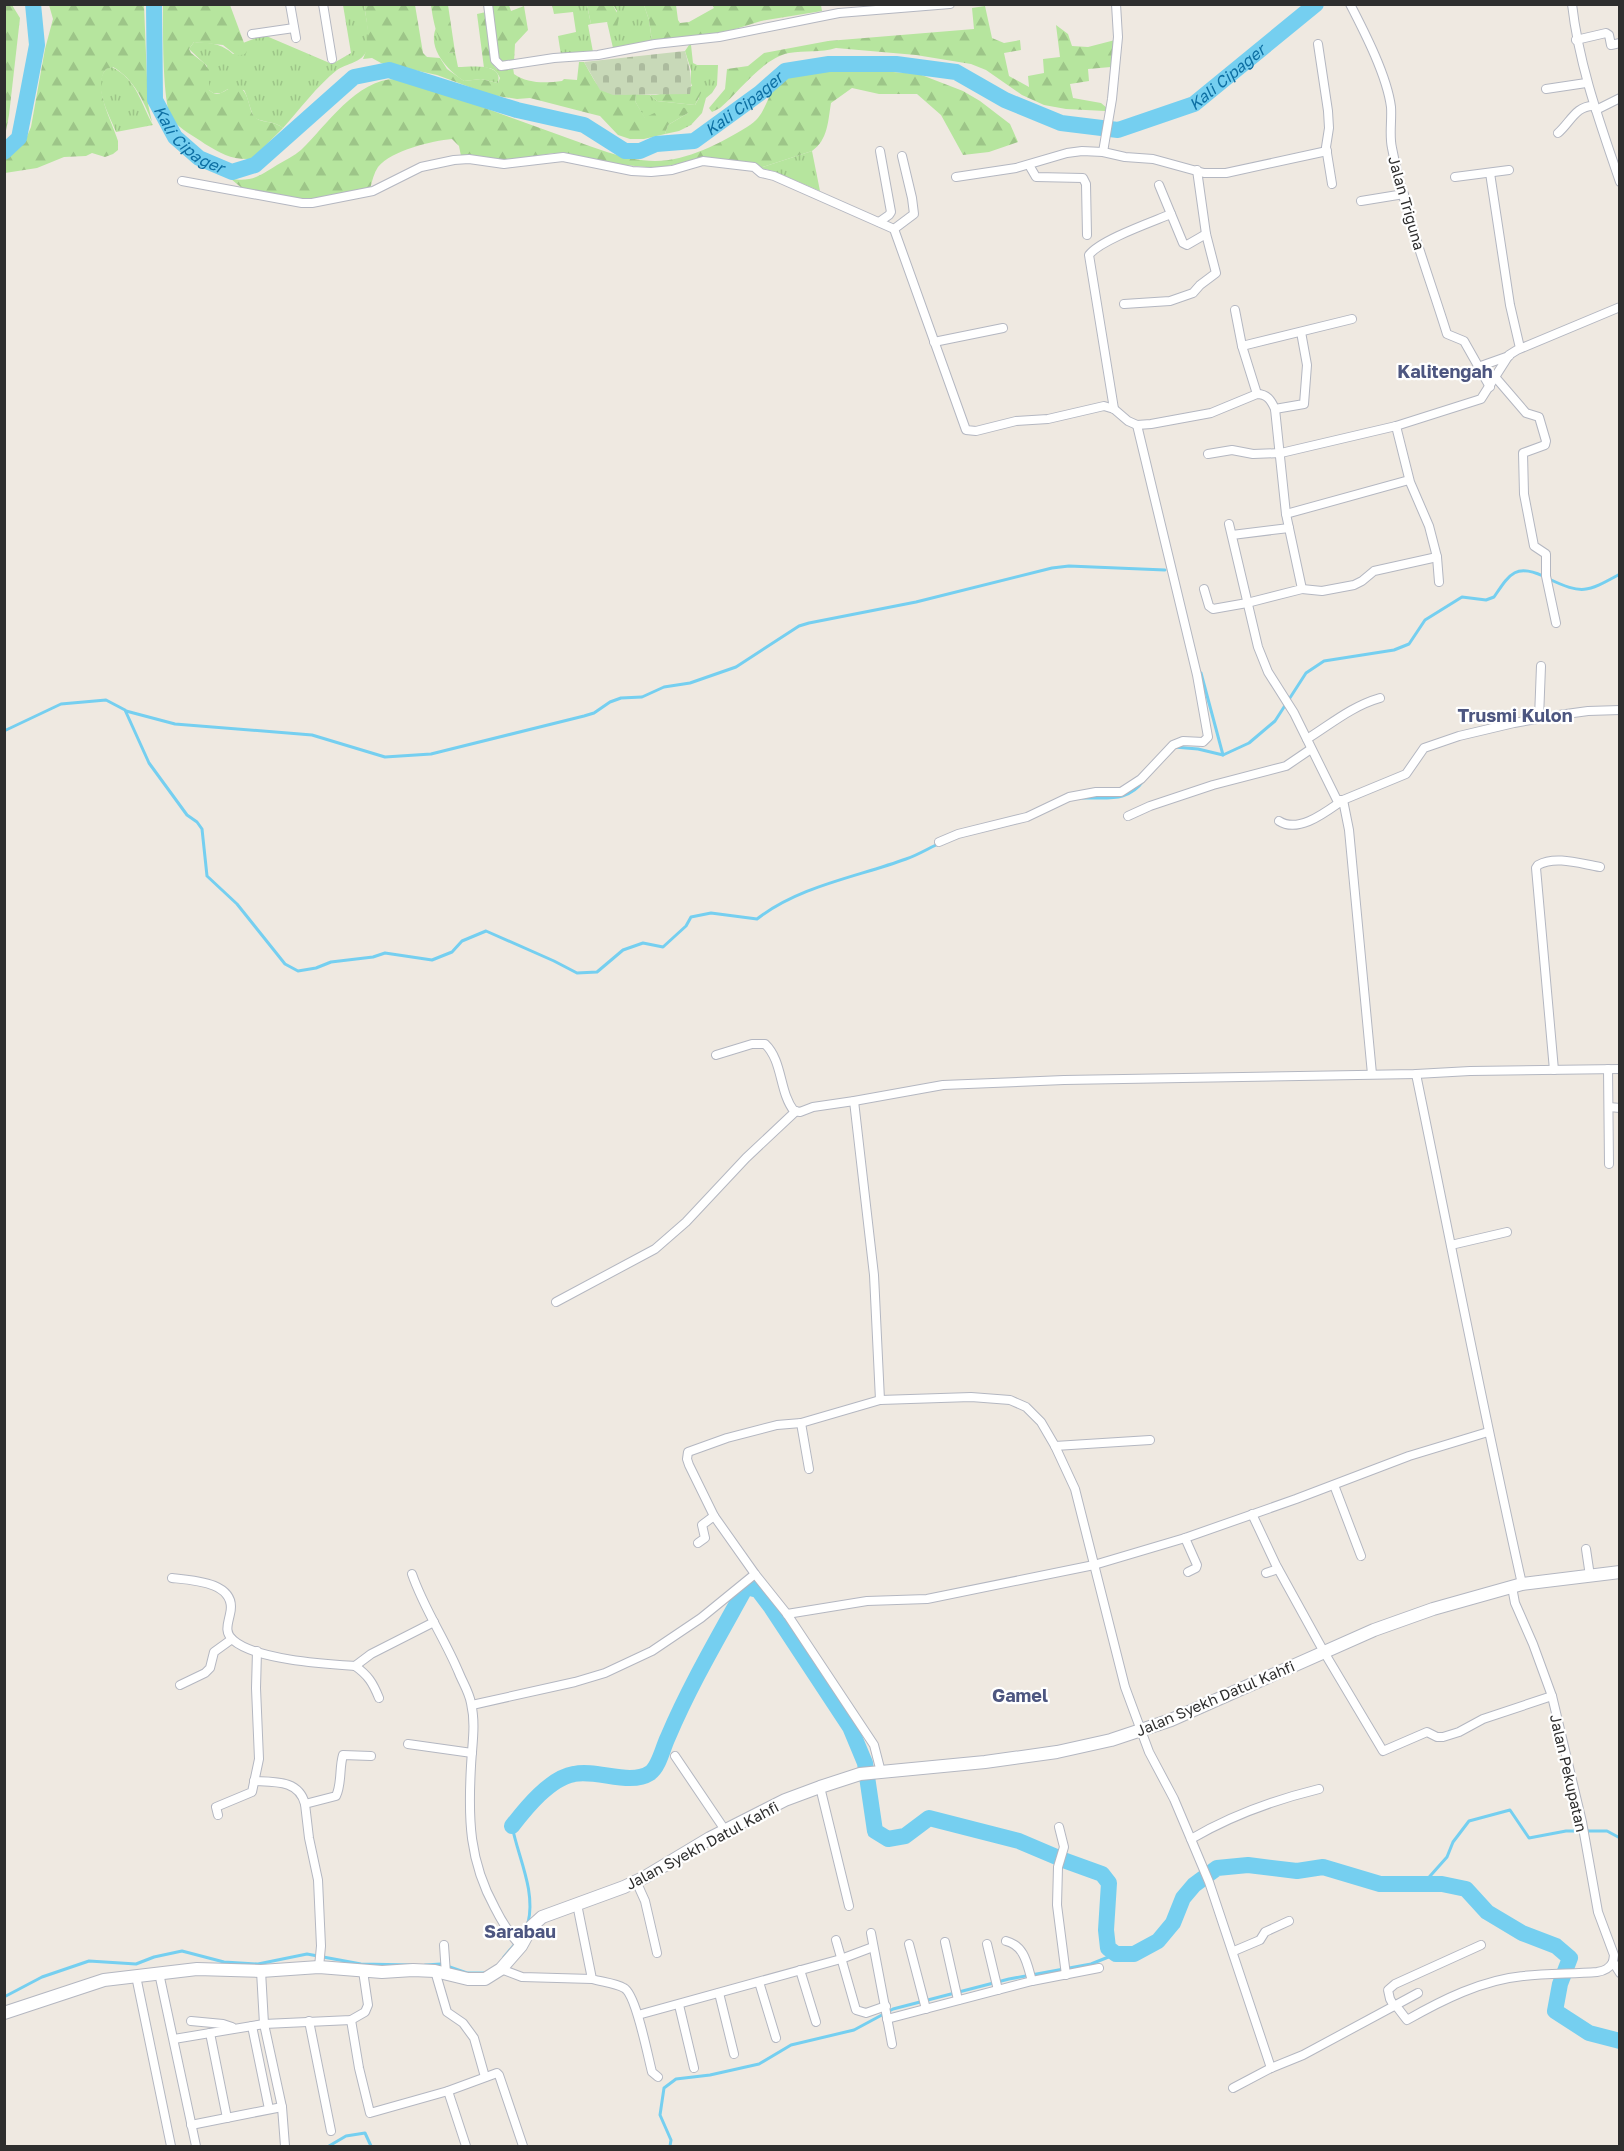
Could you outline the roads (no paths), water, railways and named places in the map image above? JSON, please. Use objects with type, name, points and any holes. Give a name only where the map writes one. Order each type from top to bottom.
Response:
[{"type":"street","points":[[290,4],[296,38]]},
{"type":"street","points":[[323,4],[332,59]]},
{"type":"street","points":[[488,4],[495,60],[501,66],[554,58],[598,56],[655,44],[719,37],[839,13],[950,4]]},
{"type":"street","points":[[1103,152],[1118,37],[1116,4]]},
{"type":"street","name":"Jalan Triguna","points":[[1350,4],[1372,49],[1390,106],[1391,147],[1447,334],[1464,341],[1490,387]]},
{"type":"street","points":[[1572,4],[1576,40],[1586,83],[1620,182]]},
{"type":"street","points":[[252,34],[294,28]]},
{"type":"street","points":[[1576,40],[1606,33],[1609,35],[1611,45],[1620,43]]},
{"type":"street","points":[[1318,44],[1329,128],[1327,151],[1332,184]]},
{"type":"street","points":[[1546,89],[1586,83]]},
{"type":"street","points":[[1558,133],[1580,110],[1589,106],[1595,108],[1620,98]]},
{"type":"street","points":[[879,222],[891,212],[880,151]]},
{"type":"street","points":[[956,177],[1029,165],[1067,153],[1103,152],[1125,157],[1153,159],[1204,173],[1226,173],[1327,151]]},
{"type":"street","points":[[894,229],[914,214],[902,156]]},
{"type":"street","points":[[182,181],[312,203],[373,191],[421,167],[462,159],[504,164],[563,157],[632,171],[651,172],[672,170],[703,161],[774,176],[894,229],[966,430],[976,431],[1016,422],[1063,416],[1098,406],[1114,409],[1128,421],[1137,425],[1211,412],[1257,394],[1265,395],[1275,409],[1288,528],[1302,589]]},
{"type":"street","points":[[1029,165],[1036,177],[1083,178],[1086,184],[1087,234]]},
{"type":"street","points":[[1124,304],[1170,301],[1193,293],[1217,271],[1206,234],[1197,170]]},
{"type":"street","points":[[1455,177],[1509,170]]},
{"type":"street","points":[[1490,173],[1510,305],[1520,348]]},
{"type":"street","points":[[1159,185],[1185,245],[1206,234]]},
{"type":"street","points":[[1361,201],[1404,194]]},
{"type":"street","points":[[1114,409],[1089,255],[1122,234],[1171,214]]},
{"type":"street","points":[[1478,367],[1509,356],[1520,348],[1620,307]]},
{"type":"street","points":[[1234,310],[1257,394]]},
{"type":"street","points":[[1242,346],[1352,319]]},
{"type":"street","points":[[934,342],[1003,328]]},
{"type":"street","points":[[1275,409],[1304,404],[1307,364],[1301,332]]},
{"type":"street","points":[[1208,454],[1232,450],[1253,454],[1281,453],[1396,426],[1481,399],[1509,356]]},
{"type":"street","points":[[1496,378],[1526,413],[1539,417],[1546,441],[1541,448],[1524,452],[1524,494],[1533,541],[1537,549],[1546,554],[1547,578],[1556,623]]},
{"type":"street","points":[[939,842],[958,834],[1028,817],[1069,797],[1096,792],[1120,792],[1142,779],[1173,745],[1183,741],[1200,742],[1208,737],[1197,675],[1137,425]]},
{"type":"street","points":[[1396,426],[1409,480],[1429,526],[1437,557],[1439,582]]},
{"type":"street","points":[[1286,514],[1409,480]]},
{"type":"street","points":[[1229,524],[1258,647],[1269,672],[1294,713],[1333,795],[1337,800],[1343,800]]},
{"type":"street","points":[[1232,535],[1288,528]]},
{"type":"street","points":[[1204,589],[1209,606],[1213,609],[1302,589],[1322,591],[1354,585],[1374,572],[1437,557]]},
{"type":"street","points":[[1539,718],[1541,666]]},
{"type":"street","points":[[1307,740],[1350,711],[1366,702],[1380,698]]},
{"type":"street","points":[[1279,821],[1289,825],[1302,823],[1343,800],[1408,773],[1424,748],[1459,736],[1539,718],[1588,711],[1620,710]]},
{"type":"street","points":[[1128,816],[1150,806],[1213,785],[1286,766],[1311,749]]},
{"type":"street","points":[[1343,800],[1349,830],[1372,1074]]},
{"type":"street","points":[[1554,1070],[1536,868],[1544,862],[1569,861],[1600,867]]},
{"type":"street","points":[[716,1055],[752,1044],[765,1044],[770,1047],[789,1105],[794,1111],[801,1112],[813,1107],[943,1085],[1064,1080],[1620,1069]]},
{"type":"street","points":[[1608,1069],[1609,1164]]},
{"type":"street","name":"Jalan Pekupatan","points":[[1416,1074],[1471,1338],[1517,1586],[1515,1603],[1552,1696],[1582,1822],[1598,1912],[1614,1954],[1613,1962],[1620,1973]]},
{"type":"street","points":[[854,1101],[874,1275],[880,1400]]},
{"type":"street","points":[[1609,1107],[1620,1108]]},
{"type":"street","points":[[556,1302],[656,1249],[686,1222],[746,1158],[796,1110]]},
{"type":"street","points":[[1451,1245],[1507,1232]]},
{"type":"street","points":[[879,1772],[874,1745],[787,1614],[714,1516],[689,1466],[688,1452],[727,1438],[777,1425],[801,1423],[880,1400],[971,1398],[1010,1400],[1026,1407],[1041,1422],[1075,1489],[1116,1656],[1141,1731],[1149,1752],[1174,1799],[1209,1882],[1234,1951],[1271,2068]]},
{"type":"street","points":[[801,1423],[809,1469]]},
{"type":"street","points":[[787,1614],[867,1601],[927,1599],[1094,1565],[1185,1538],[1409,1456],[1488,1432]]},
{"type":"street","points":[[1055,1446],[1150,1440]]},
{"type":"street","points":[[1334,1485],[1361,1556]]},
{"type":"street","points":[[1252,1514],[1278,1569],[1381,1750],[1384,1751],[1427,1732],[1437,1737],[1459,1732],[1483,1719],[1552,1696]]},
{"type":"street","points":[[698,1543],[705,1538],[702,1525],[714,1516]]},
{"type":"street","points":[[1185,1538],[1197,1565],[1188,1572]]},
{"type":"street","points":[[1586,1549],[1590,1576]]},
{"type":"street","points":[[1266,1574],[1278,1569]]},
{"type":"street","name":"Jalan Syekh Datul Kahfi","points":[[4,2013],[104,1980],[197,1969],[261,1971],[320,1959],[363,1971],[443,1969],[477,1980],[485,1979],[501,1969],[518,1943],[542,1917],[636,1881],[725,1830],[785,1800],[820,1786],[860,1774],[985,1762],[1057,1752],[1141,1731],[1406,1618],[1517,1586],[1620,1572]]},
{"type":"street","points":[[412,1574],[425,1606],[453,1656],[472,1704],[474,1735],[469,1801],[470,1832],[476,1866],[490,1900],[505,1927],[518,1943]]},
{"type":"street","points":[[472,1704],[575,1682],[605,1673],[652,1651],[701,1618],[755,1574]]},
{"type":"street","points":[[172,1578],[212,1583],[227,1594],[231,1612],[226,1624],[232,1639],[257,1651],[295,1661],[355,1666],[366,1674],[379,1698]]},
{"type":"street","points":[[355,1666],[371,1654],[435,1622]]},
{"type":"street","points":[[180,1685],[205,1673],[210,1668],[214,1652],[232,1639]]},
{"type":"street","points":[[218,1815],[216,1807],[251,1794],[260,1759],[256,1688],[257,1651]]},
{"type":"street","points":[[408,1744],[472,1753]]},
{"type":"street","points":[[305,1804],[336,1796],[343,1755],[371,1756]]},
{"type":"street","points":[[675,1756],[725,1830]]},
{"type":"street","points":[[254,1781],[290,1785],[303,1795],[318,1880],[320,1959]]},
{"type":"street","points":[[820,1786],[849,1906]]},
{"type":"street","points":[[1191,1839],[1240,1814],[1280,1799],[1319,1789]]},
{"type":"street","points":[[1059,1827],[1064,1849],[1056,1884],[1065,1970]]},
{"type":"street","points":[[636,1881],[645,1901],[657,1953]]},
{"type":"street","points":[[577,1904],[592,1980]]},
{"type":"street","points":[[1234,1951],[1260,1940],[1265,1932],[1289,1921]]},
{"type":"street","points":[[871,1933],[892,2043]]},
{"type":"street","points":[[836,1940],[856,2010],[866,2013],[886,2013],[958,1996],[996,1983],[1065,1970],[1099,1968]]},
{"type":"street","points":[[1006,1941],[1014,1943],[1021,1949],[1031,1977]]},
{"type":"street","points":[[945,1942],[958,1996]]},
{"type":"street","points":[[909,1944],[925,2003]]},
{"type":"street","points":[[987,1944],[996,1983]]},
{"type":"street","points":[[444,1945],[443,1969],[447,2013],[463,2023],[474,2038],[485,2078]]},
{"type":"street","points":[[1481,1945],[1390,1987],[1388,1990],[1394,2006],[1407,2020],[1435,2004],[1489,1983],[1523,1976],[1604,1971],[1613,1962]]},
{"type":"street","points":[[638,2015],[841,1959],[873,1947]]},
{"type":"street","points":[[501,1969],[522,1977],[592,1980],[627,1990],[638,2015],[652,2072],[658,2077]]},
{"type":"street","points":[[800,1970],[816,2022]]},
{"type":"street","points":[[261,1971],[264,2024],[282,2107],[285,2146]]},
{"type":"street","points":[[174,2039],[264,2024],[351,2020],[365,2012],[368,2005],[363,1971]]},
{"type":"street","points":[[159,1973],[196,2146]]},
{"type":"street","points":[[136,1976],[171,2146]]},
{"type":"street","points":[[759,1982],[776,2038]]},
{"type":"street","points":[[1233,2088],[1271,2068],[1303,2055],[1418,1993]]},
{"type":"street","points":[[718,1994],[734,2054]]},
{"type":"street","points":[[679,2005],[694,2068]]},
{"type":"street","points":[[351,2020],[370,2113],[448,2091],[495,2073],[499,2075],[523,2146]]},
{"type":"street","points":[[191,2021],[223,2024],[236,2028]]},
{"type":"street","points":[[309,2021],[331,2131]]},
{"type":"street","points":[[252,2026],[269,2109]]},
{"type":"street","points":[[210,2033],[227,2118]]},
{"type":"street","points":[[448,2091],[466,2146]]},
{"type":"street","points":[[191,2125],[282,2107]]},
{"type":"waterway","name":"Kali Cipager","points":[[4,152],[19,138],[37,45],[33,4]]},
{"type":"waterway","name":"Kali Cipager","points":[[154,4],[155,100],[175,137],[199,158],[232,172],[255,165],[354,77],[389,70],[517,110],[584,125],[625,151],[640,151],[656,144],[694,141],[760,93],[785,71],[829,64],[896,64],[956,72],[1005,100],[1061,123],[1118,130],[1194,104],[1316,4]]},
{"type":"waterway","points":[[126,711],[175,724],[312,735],[385,757],[431,754],[584,716],[621,698],[642,697],[664,687],[690,683],[736,667],[799,626],[809,623],[916,602],[1052,568],[1069,566],[1165,570]]},
{"type":"waterway","points":[[1174,747],[1198,749],[1223,755],[1249,743],[1275,721],[1306,673],[1324,661],[1394,650],[1409,644],[1425,620],[1462,597],[1486,600],[1494,597],[1509,577],[1519,571],[1533,572],[1543,576]]},
{"type":"waterway","points":[[1549,579],[1570,588],[1585,589],[1600,585],[1620,574]]},
{"type":"waterway","points":[[1201,673],[1223,755]]},
{"type":"waterway","points":[[4,731],[61,704],[106,700],[125,710],[149,763],[187,815],[202,829],[207,876],[237,904],[285,964],[298,971],[316,968],[331,962],[373,957],[385,953],[432,960],[452,952],[462,941],[486,931],[577,973],[597,972],[623,950],[643,943],[663,947],[686,926],[691,917],[711,913],[757,919],[791,898],[810,890],[906,859],[940,843]]},
{"type":"waterway","points":[[1082,798],[1124,796],[1144,780]]},
{"type":"waterway","points":[[512,1826],[539,1795],[556,1781],[565,1777],[583,1773],[633,1778],[642,1777],[653,1770],[695,1680],[746,1587],[758,1590],[771,1607],[850,1727],[865,1763],[875,1831],[888,1839],[905,1836],[929,1818],[1019,1841],[1102,1874],[1109,1883],[1106,1930],[1108,1948],[1116,1954],[1134,1954],[1158,1941],[1173,1923],[1183,1898],[1194,1885],[1217,1868],[1248,1865],[1297,1871],[1323,1867],[1380,1884],[1442,1884],[1466,1889],[1487,1912],[1522,1933],[1556,1946],[1570,1958],[1560,1984],[1555,2011],[1589,2033],[1620,2041]]},
{"type":"waterway","points":[[1423,1884],[1447,1857],[1453,1842],[1469,1821],[1510,1810],[1529,1838],[1566,1831],[1607,1831],[1620,1838]]},
{"type":"waterway","points":[[512,1826],[528,1886],[530,1899],[528,1923]]},
{"type":"waterway","points":[[504,1957],[515,1944]]},
{"type":"waterway","points":[[4,1997],[42,1977],[89,1961],[136,1964],[154,1957],[182,1951],[224,1962],[258,1964],[307,1954],[361,1964],[413,1965]]},
{"type":"waterway","points":[[670,2146],[671,2140],[660,2115],[664,2088],[676,2079],[710,2075],[759,2064],[791,2045],[854,2030],[893,2009],[1009,1979],[1091,1964],[1116,1954]]},
{"type":"waterway","points":[[425,1965],[441,1964],[467,1973],[486,1973]]},
{"type":"waterway","points":[[329,2146],[346,2136],[365,2133],[371,2146]]},
{"type":"district","name":"Kalitengah","points":[[1445,371]]},
{"type":"district","name":"Trusmi Kulon","points":[[1515,715]]},
{"type":"district","name":"Gamel","points":[[1020,1695]]},
{"type":"district","name":"Sarabau","points":[[520,1931]]}]
